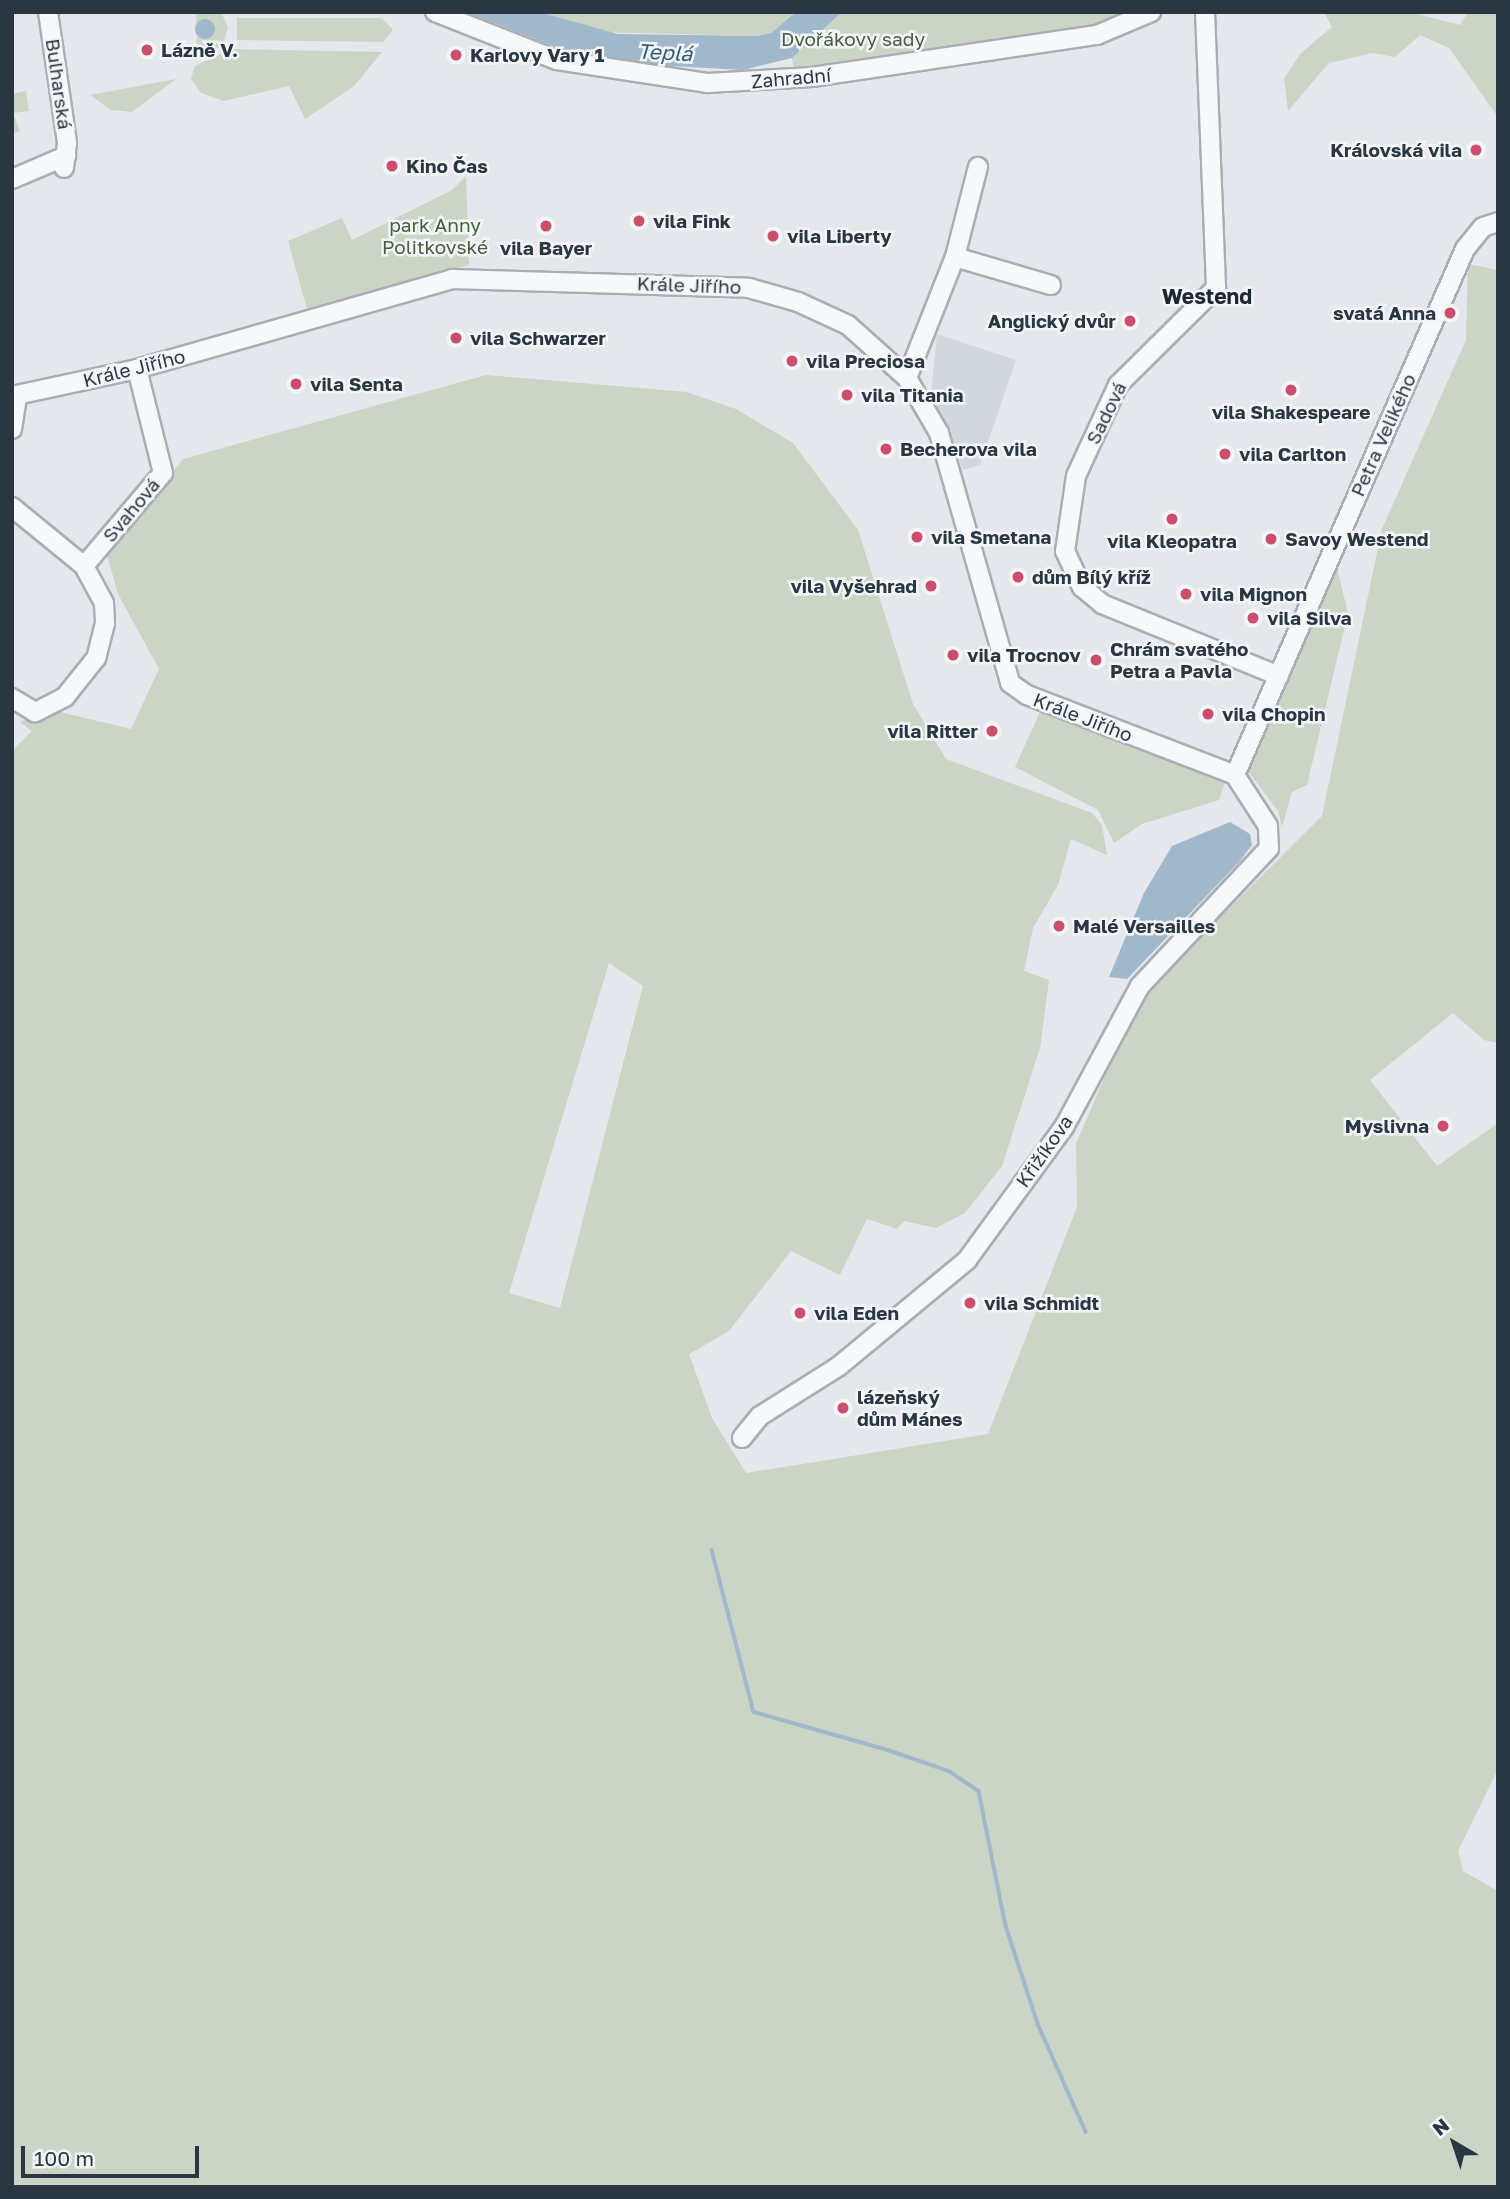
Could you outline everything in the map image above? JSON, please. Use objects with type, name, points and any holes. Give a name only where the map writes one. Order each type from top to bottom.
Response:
[{"type":"street","name":"Bulharská","points":[[12,178],[65,162],[48,12]]},
{"type":"street","name":"Zahradní","points":[[435,12],[518,48],[651,78],[774,82],[1097,34],[1151,12]]},
{"type":"street","name":"Sadová","points":[[1205,12],[1216,288],[1118,385],[1076,476],[1065,551],[1082,587],[1102,604],[1279,676]]},
{"type":"street","points":[[907,378],[955,257],[978,167]]},
{"type":"street","name":"Petra Velikého","points":[[1235,775],[1465,248],[1477,232],[1498,222]]},
{"type":"street","points":[[955,257],[1051,285]]},
{"type":"street","name":"Krále Jiřího","points":[[14,396],[137,369],[475,276],[749,288],[848,325],[907,378],[939,433],[957,486],[1010,683],[1027,695],[1235,775]]},
{"type":"street","name":"Svahová","points":[[84,566],[163,473],[137,369]]},
{"type":"street","points":[[12,429],[14,396]]},
{"type":"street","points":[[12,507],[84,566],[104,603],[104,641],[96,658],[65,697],[35,712],[12,698]]},
{"type":"street","name":"Křižíkova","points":[[741,1438],[760,1416],[839,1366],[967,1260],[1064,1127],[1140,986],[1269,848],[1268,825],[1235,775]]},
{"type":"shaded area","points":[[937,334],[1016,360],[980,465],[963,470],[931,393]]},
{"type":"green space","points":[[196,12],[221,12],[228,27],[223,45],[204,55],[197,52]]},
{"type":"green space","points":[[539,12],[796,12],[771,33],[756,36],[599,32]]},
{"type":"green space","name":"Dvořákovy sady","points":[[842,12],[1131,12],[1096,26],[795,75],[792,58]]},
{"type":"green space","points":[[1324,12],[1409,12],[1460,25],[1468,12],[1498,12],[1498,117],[1449,48],[1420,35],[1395,57],[1373,53],[1329,63],[1288,111],[1284,79],[1300,54],[1332,27]]},
{"type":"green space","points":[[237,18],[382,18],[393,30],[383,42],[237,40]]},
{"type":"green space","points":[[232,49],[382,52],[354,86],[305,119],[289,86],[224,101],[201,93],[191,79],[195,66]]},
{"type":"green space","points":[[176,79],[132,112],[111,110],[90,95]]},
{"type":"green space","points":[[26,91],[29,111],[13,113],[20,131],[15,133],[12,131],[12,94]]},
{"type":"green space","name":"park Anny Politkovské","points":[[466,176],[469,265],[307,309],[288,241],[342,218],[352,240],[452,190]]},
{"type":"green space","points":[[1468,264],[1498,270],[1498,1043],[1484,1040],[1453,1013],[1370,1080],[1437,1166],[1498,1123],[1498,1769],[1458,1851],[1463,1871],[1498,1891],[1498,2187],[12,2187],[12,751],[32,731],[20,722],[52,710],[131,729],[159,669],[118,594],[107,555],[183,459],[486,375],[687,392],[736,409],[793,443],[858,530],[913,704],[946,759],[1092,813],[1102,825],[1107,855],[1071,839],[1058,885],[1033,928],[1024,971],[1049,980],[1040,1048],[1002,1166],[965,1213],[936,1228],[904,1221],[897,1229],[867,1219],[840,1275],[791,1251],[729,1331],[689,1354],[712,1418],[746,1473],[988,1434],[1077,1207],[1076,1144],[1137,1000],[1322,816],[1382,529],[1466,340]],"holes":[[[609,963],[643,986],[560,1308],[509,1293]]]},
{"type":"green space","points":[[1335,560],[1348,613],[1307,785],[1292,792],[1282,827],[1278,811],[1247,770]]},
{"type":"green space","points":[[1040,712],[1225,782],[1219,800],[1142,824],[1114,843],[1098,810],[1015,767]]},
{"type":"water","name":"Teplá","points":[[466,12],[539,12],[618,34],[756,36],[771,33],[796,12],[842,12],[792,58],[743,70],[634,64],[563,50]]},
{"type":"water","points":[[205,19],[212,22],[215,29],[212,36],[205,39],[198,36],[195,29],[198,22]]},
{"type":"water","name":"Malé Versailles","points":[[1230,822],[1250,834],[1252,845],[1239,862],[1127,979],[1109,977],[1144,893],[1172,846]]},
{"type":"waterway","points":[[712,1550],[754,1712],[888,1750],[949,1771],[979,1791],[1006,1926],[1038,2024],[1086,2132]]},
{"type":"place","name":"Lázně V.","points":[[147,50]]},
{"type":"place","name":"Karlovy Vary 1","points":[[456,55]]},
{"type":"place","name":"Královská vila","points":[[1476,150]]},
{"type":"place","name":"Kino Čas","points":[[392,166]]},
{"type":"place","name":"vila Fink","points":[[639,221]]},
{"type":"place","name":"vila Bayer","points":[[546,226]]},
{"type":"place","name":"vila Liberty","points":[[773,236]]},
{"type":"place","name":"svatá Anna","points":[[1450,313]]},
{"type":"place","name":"Anglický dvůr","points":[[1130,321]]},
{"type":"place","name":"vila Schwarzer","points":[[456,338]]},
{"type":"place","name":"vila Preciosa","points":[[792,361]]},
{"type":"place","name":"vila Senta","points":[[296,384]]},
{"type":"place","name":"vila Shakespeare","points":[[1291,390]]},
{"type":"place","name":"vila Titania","points":[[847,395]]},
{"type":"place","name":"Becherova vila","points":[[886,449]]},
{"type":"place","name":"vila Carlton","points":[[1225,454]]},
{"type":"place","name":"vila Kleopatra","points":[[1172,519]]},
{"type":"place","name":"vila Smetana","points":[[917,537]]},
{"type":"place","name":"Savoy Westend","points":[[1271,539]]},
{"type":"place","name":"dům Bílý kříž","points":[[1018,577]]},
{"type":"place","name":"vila Vyšehrad","points":[[931,586]]},
{"type":"place","name":"vila Mignon","points":[[1186,594]]},
{"type":"place","name":"vila Silva","points":[[1253,618]]},
{"type":"place","name":"vila Trocnov","points":[[953,655]]},
{"type":"place","name":"Chrám svatého Petra a Pavla","points":[[1096,660]]},
{"type":"place","name":"vila Chopin","points":[[1208,714]]},
{"type":"place","name":"vila Ritter","points":[[992,731]]},
{"type":"place","name":"Malé Versailles","points":[[1059,926]]},
{"type":"place","name":"Myslivna","points":[[1443,1126]]},
{"type":"place","name":"vila Schmidt","points":[[970,1303]]},
{"type":"place","name":"vila Eden","points":[[800,1313]]},
{"type":"place","name":"lázeňský dům Mánes","points":[[843,1408]]},
{"type":"district","name":"Westend","points":[[1207,296]]}]
